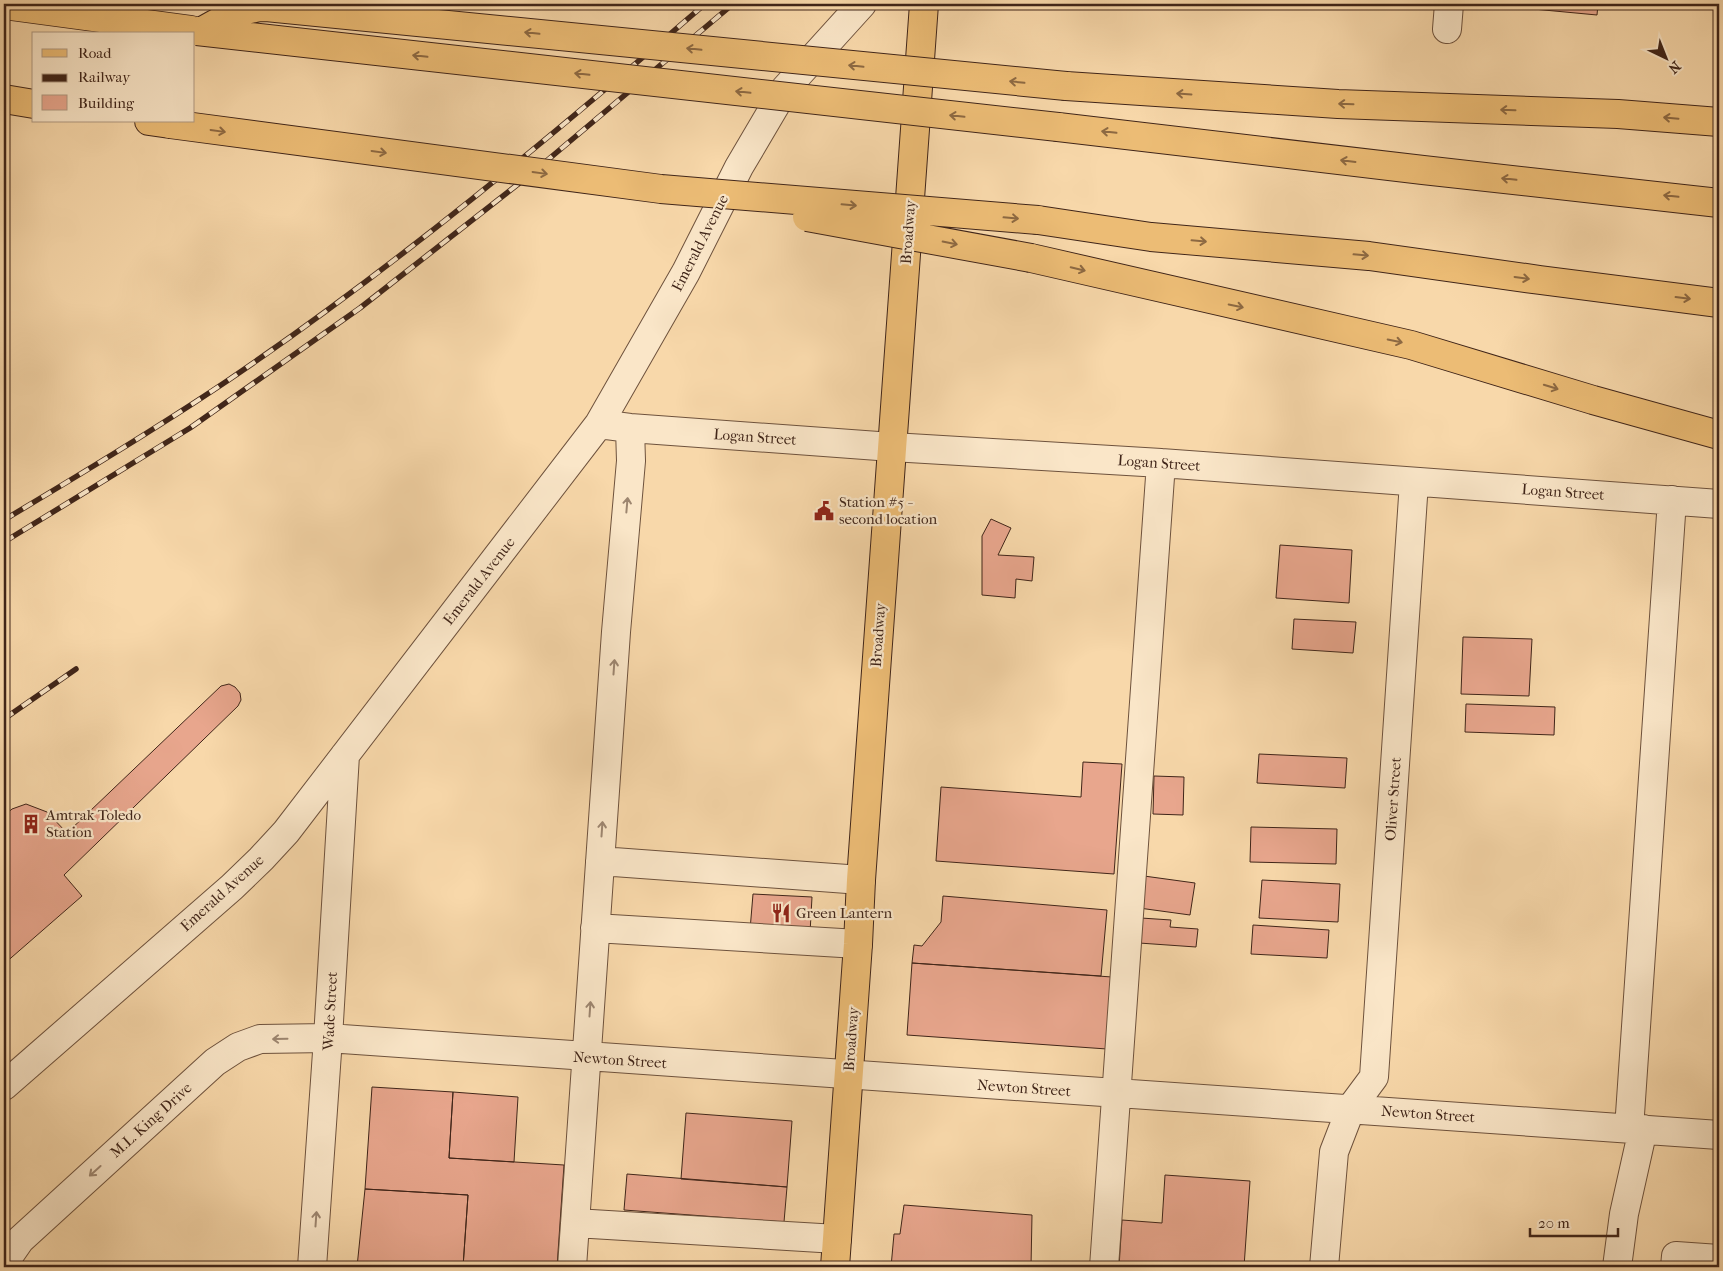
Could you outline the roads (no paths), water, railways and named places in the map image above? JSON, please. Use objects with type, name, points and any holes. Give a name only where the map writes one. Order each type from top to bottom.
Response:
[{"type":"main road","name":"Broadway","points":[[835,1267],[924,4]]},
{"type":"main road","points":[[4,5],[197,30],[1719,203]]},
{"type":"main road","points":[[197,30],[254,7],[266,7],[1066,86],[1338,104],[1618,114],[1719,122]]},
{"type":"main road","points":[[4,99],[32,104]]},
{"type":"main road","points":[[160,123],[661,189],[1038,220],[1151,237],[1369,256],[1719,303]]},
{"type":"main road","points":[[661,189],[1031,258],[1411,345],[1593,400],[1719,435]]},
{"type":"street","name":"Emerald Avenue","points":[[4,1086],[224,893],[261,859],[286,832],[599,424],[686,272],[739,167],[784,89],[862,4]]},
{"type":"street","name":"Logan Street","points":[[599,424],[630,428],[892,447],[1161,462],[1719,504]]},
{"type":"street","points":[[572,1267],[617,615],[631,461],[630,428]]},
{"type":"street","points":[[1104,1267],[1161,462]]},
{"type":"street","name":"Oliver Street","points":[[1324,1267],[1334,1152],[1351,1108],[1374,1077],[1414,482]]},
{"type":"street","points":[[1617,1267],[1636,1129],[1672,500]]},
{"type":"street","name":"Wade Street","points":[[312,1267],[345,755]]},
{"type":"street","points":[[600,861],[861,880]]},
{"type":"street","points":[[595,928],[858,944]]},
{"type":"street","name":"Newton Street","points":[[328,1038],[848,1077],[1351,1108],[1719,1135]]},
{"type":"street","name":"M.L. King Drive","points":[[4,1263],[20,1240],[215,1062],[238,1047],[260,1039],[328,1038]]},
{"type":"street","points":[[575,1223],[837,1239]]},
{"type":"street","points":[[1675,1267],[1676,1256],[1719,1259]]},
{"type":"railway","points":[[4,520],[200,399],[351,293],[530,152],[705,4]]},
{"type":"railway","points":[[4,542],[190,428],[360,308],[531,174],[733,4]]},
{"type":"railway","points":[[4,719],[76,669]]},
{"type":"place","name":"Station #5 - second location","points":[[824,511]]},
{"type":"place","name":"Amtrak Toledo Station","points":[[31,824]]},
{"type":"place","name":"Green Lantern","points":[[781,913]]}]
